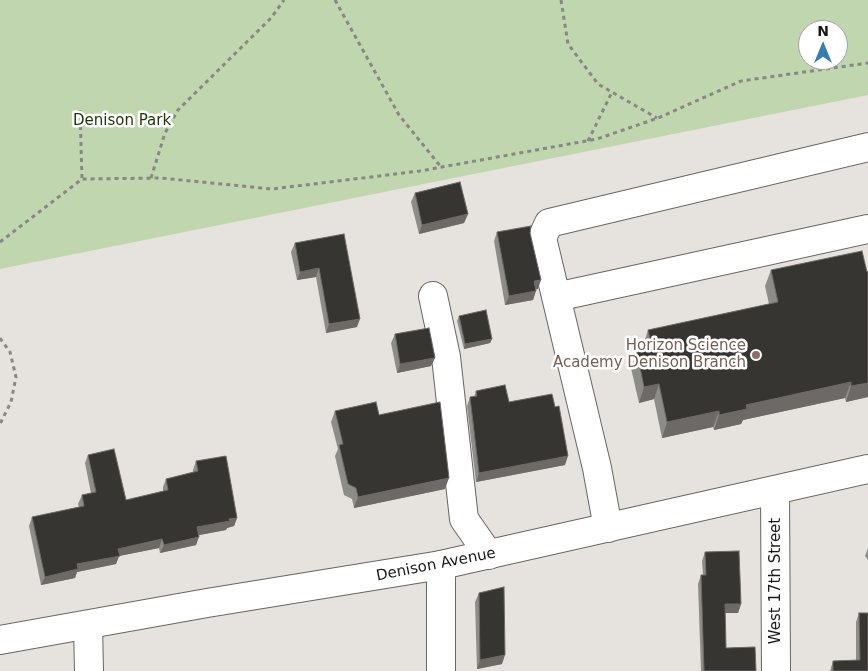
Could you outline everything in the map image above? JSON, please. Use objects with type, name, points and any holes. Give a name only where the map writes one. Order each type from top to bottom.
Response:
[{"type":"main road","points":[[608,528],[597,468],[542,238],[550,223],[868,147]]},
{"type":"main road","points":[[556,297],[868,229]]},
{"type":"main road","points":[[433,296],[446,357],[464,519],[489,555]]},
{"type":"main road","name":"Denison Avenue","points":[[0,640],[207,603],[441,565],[868,469]]},
{"type":"main road","name":"West 17th Street","points":[[775,491],[776,671]]},
{"type":"main road","points":[[441,565],[441,671]]},
{"type":"main road","points":[[88,625],[89,671]]},
{"type":"path","points":[[151,178],[166,133],[178,110],[271,18],[284,0]]},
{"type":"path","points":[[335,0],[399,116],[441,167]]},
{"type":"path","points":[[562,0],[568,44],[598,84],[658,118]]},
{"type":"path","points":[[0,242],[82,179],[151,178],[272,189],[441,167],[588,141],[658,118],[741,81],[868,63]]},
{"type":"path","points":[[588,141],[612,92]]},
{"type":"path","points":[[80,110],[82,179]]},
{"type":"path","points":[[0,337],[10,352],[16,377],[11,402],[0,424]]},
{"type":"green space","name":"Denison Park","points":[[0,0],[868,0],[868,95],[0,269]]},
{"type":"building","points":[[460,182],[468,214],[422,225],[415,193]]},
{"type":"building","points":[[531,226],[530,233],[541,280],[534,281],[536,291],[509,296],[497,232]]},
{"type":"building","points":[[344,234],[360,319],[329,324],[319,268],[300,272],[295,243]]},
{"type":"building","name":"Horizon Science Academy Denison Branch","points":[[862,251],[868,271],[868,383],[851,386],[851,382],[746,405],[747,409],[719,415],[719,411],[667,422],[659,384],[644,387],[637,352],[652,349],[648,330],[778,302],[771,270]]},
{"type":"building","points":[[486,310],[492,339],[465,344],[459,316]]},
{"type":"building","points":[[429,328],[435,358],[400,364],[395,334]]},
{"type":"building","points":[[505,385],[509,402],[552,394],[555,407],[559,406],[568,456],[479,473],[470,397],[477,396],[476,391]]},
{"type":"building","points":[[376,402],[379,415],[440,402],[449,478],[358,497],[356,488],[348,484],[339,445],[343,444],[335,411]]},
{"type":"building","points":[[114,449],[126,500],[168,490],[166,479],[198,471],[196,461],[226,456],[237,518],[197,527],[199,537],[164,545],[162,539],[118,549],[120,556],[77,564],[78,569],[45,577],[32,517],[84,506],[82,495],[96,492],[88,455]]},
{"type":"building","points":[[739,551],[741,604],[725,604],[726,648],[755,647],[756,671],[704,671],[701,575],[706,575],[705,552]]},
{"type":"building","points":[[504,587],[505,655],[480,660],[479,593]]},
{"type":"building","points":[[859,613],[868,613],[868,671],[833,671],[833,661],[860,660]]},
{"type":"place","name":"Horizon Science Academy Denison Branch","points":[[756,355]]}]
